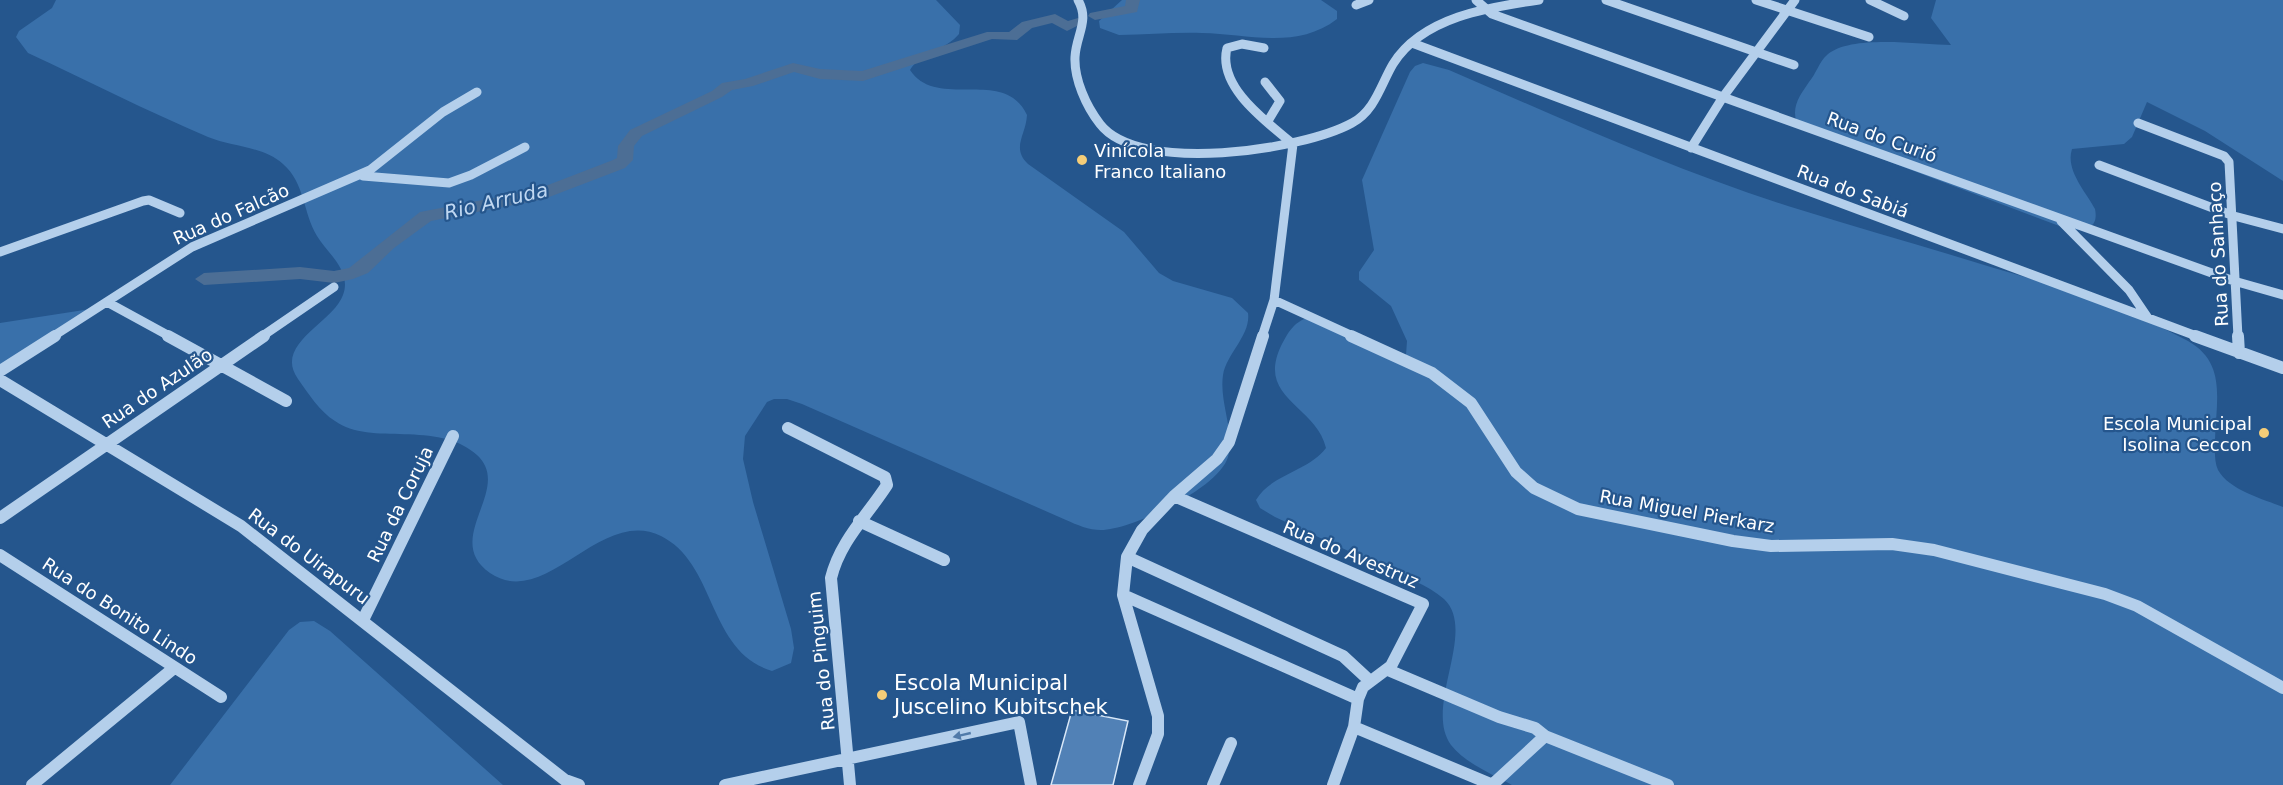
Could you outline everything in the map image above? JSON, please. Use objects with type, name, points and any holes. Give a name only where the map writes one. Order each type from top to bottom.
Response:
[{"type":"street","points":[[1078,0],[1085,15],[1075,53],[1078,79],[1101,124],[1114,136],[1138,147],[1191,154],[1293,144],[1341,129],[1364,115],[1395,61],[1412,43],[1463,15],[1483,9],[1539,0]]},
{"type":"street","points":[[1356,5],[1369,0]]},
{"type":"street","points":[[1476,0],[1483,9]]},
{"type":"street","points":[[1606,0],[1794,65]]},
{"type":"street","points":[[1756,0],[1869,37]]},
{"type":"street","points":[[1691,148],[1723,98],[1795,0]]},
{"type":"street","points":[[1870,0],[1904,16]]},
{"type":"street","name":"Rua do Curió","points":[[1483,9],[1723,98],[2234,281],[2283,296]]},
{"type":"street","name":"Rua do Sabiá","points":[[1412,43],[2283,368]]},
{"type":"street","points":[[1264,48],[1233,45],[1224,52],[1224,61],[1230,79],[1268,121],[1293,144]]},
{"type":"street","points":[[1265,82],[1280,100],[1268,121]]},
{"type":"street","name":"Rua do Falcão","points":[[0,371],[192,247],[356,177],[382,161],[443,112],[477,92]]},
{"type":"street","name":"Rua do Sanhaço","points":[[2138,123],[2224,156],[2229,162],[2235,216],[2234,281],[2240,353]]},
{"type":"street","points":[[1139,785],[1158,734],[1158,716],[1123,595],[1127,557],[1142,530],[1174,496],[1217,459],[1229,442],[1274,300],[1293,144]]},
{"type":"street","points":[[356,177],[384,176],[431,184],[449,183],[471,176],[525,147]]},
{"type":"street","points":[[2099,165],[2235,216],[2283,229]]},
{"type":"street","points":[[0,252],[143,201],[149,200],[180,213]]},
{"type":"street","points":[[2058,218],[2128,290],[2149,318]]},
{"type":"street","name":"Rua do Azulão","points":[[0,518],[334,287]]},
{"type":"street","name":"Rua Miguel Pierkarz","points":[[1274,300],[1432,373],[1455,388],[1471,403],[1516,472],[1534,488],[1578,509],[1733,541],[1771,546],[1892,544],[1957,556],[2105,594],[2137,606],[2283,688]]},
{"type":"street","points":[[107,302],[286,401]]},
{"type":"street","name":"Rua do Uirapuru","points":[[0,380],[241,526],[565,780],[579,785]]},
{"type":"street","name":"Rua do Pinguim","points":[[788,428],[885,477],[887,485],[859,521],[835,561],[831,578],[850,785]]},
{"type":"street","name":"Rua da Coruja","points":[[363,620],[453,436]]},
{"type":"street","name":"Rua do Avestruz","points":[[1174,496],[1423,604],[1388,670]]},
{"type":"street","points":[[859,521],[944,560]]},
{"type":"street","name":"Rua do Bonito Lindo","points":[[0,555],[221,697]]},
{"type":"street","points":[[1127,557],[1343,656],[1370,681]]},
{"type":"street","points":[[1123,595],[1358,699]]},
{"type":"street","points":[[32,785],[174,668]]},
{"type":"street","points":[[1333,785],[1354,727],[1358,699],[1370,681],[1388,670],[1498,717],[1535,728],[1545,736],[1668,785]]},
{"type":"street","points":[[725,785],[1019,722],[1031,785]]},
{"type":"street","points":[[1354,727],[1493,785],[1545,736]]},
{"type":"street","points":[[1213,785],[1231,743]]},
{"type":"shaded area","points":[[56,0],[936,0],[960,25],[959,34],[947,44],[920,59],[910,70],[922,82],[936,87],[987,90],[1003,93],[1016,101],[1027,115],[1020,147],[1023,158],[1028,164],[1124,232],[1159,273],[1173,281],[1232,298],[1248,313],[1246,329],[1223,375],[1223,396],[1230,437],[1228,457],[1221,469],[1209,481],[1173,505],[1133,523],[1097,530],[1070,522],[802,404],[787,399],[774,399],[767,402],[745,436],[743,459],[753,502],[791,629],[794,648],[791,663],[772,671],[751,661],[735,645],[723,627],[693,566],[679,549],[661,536],[638,531],[616,534],[553,570],[532,579],[511,581],[490,573],[477,560],[472,545],[474,530],[488,483],[486,468],[477,455],[461,444],[443,438],[385,434],[350,428],[324,413],[298,379],[292,366],[293,355],[307,334],[337,305],[345,286],[342,271],[312,227],[300,189],[290,172],[275,158],[257,150],[208,137],[28,53],[16,37],[19,31],[52,8]]},
{"type":"shaded area","points":[[1122,0],[1321,0],[1337,11],[1337,19],[1322,29],[1306,34],[1272,38],[1202,33],[1119,35],[1100,28],[1099,21]]},
{"type":"shaded area","points":[[1936,0],[2283,0],[2283,181],[2205,131],[2147,102],[2132,137],[2124,144],[2072,149],[2071,165],[2095,209],[2096,216],[2090,227],[2070,230],[1824,137],[1796,120],[1795,109],[1800,95],[1824,58],[1838,49],[1852,45],[1886,42],[1951,45],[1931,18]]},
{"type":"shaded area","points":[[1423,63],[1449,70],[1711,180],[2093,299],[2142,318],[2188,341],[2200,350],[2209,360],[2216,384],[2215,452],[2218,470],[2223,477],[2238,488],[2283,507],[2283,785],[1512,785],[1479,768],[1464,757],[1451,745],[1444,729],[1445,691],[1456,630],[1453,613],[1444,599],[1415,581],[1275,517],[1260,508],[1256,500],[1271,484],[1310,463],[1326,448],[1320,433],[1290,401],[1276,378],[1275,364],[1281,346],[1295,325],[1309,317],[1406,355],[1407,341],[1391,306],[1359,280],[1359,272],[1374,250],[1362,180],[1410,72],[1415,66]]},
{"type":"shaded area","points":[[97,308],[0,369],[0,323]]},
{"type":"shaded area","points":[[314,621],[330,631],[503,785],[170,785],[289,630],[300,622]]},
{"type":"building","points":[[1072,710],[1128,721],[1113,785],[1051,785]]},
{"type":"waterway","name":"Rio Arruda","points":[[1095,16],[1132,9],[1133,0]]},
{"type":"waterway","name":"Rio Arruda","points":[[204,279],[300,273],[334,277],[353,273],[362,269],[388,244],[426,216],[538,195],[619,164],[625,160],[626,146],[636,133],[717,94],[727,86],[748,83],[793,67],[820,74],[863,76],[992,35],[1012,37],[1027,25],[1055,18],[1067,27],[1078,22]]},
{"type":"place","name":"Vinícola Franco Italiano","points":[[1082,160]]},
{"type":"place","name":"Escola Municipal Isolina Ceccon","points":[[2264,433]]},
{"type":"place","name":"Escola Municipal Juscelino Kubitschek","points":[[882,695]]}]
